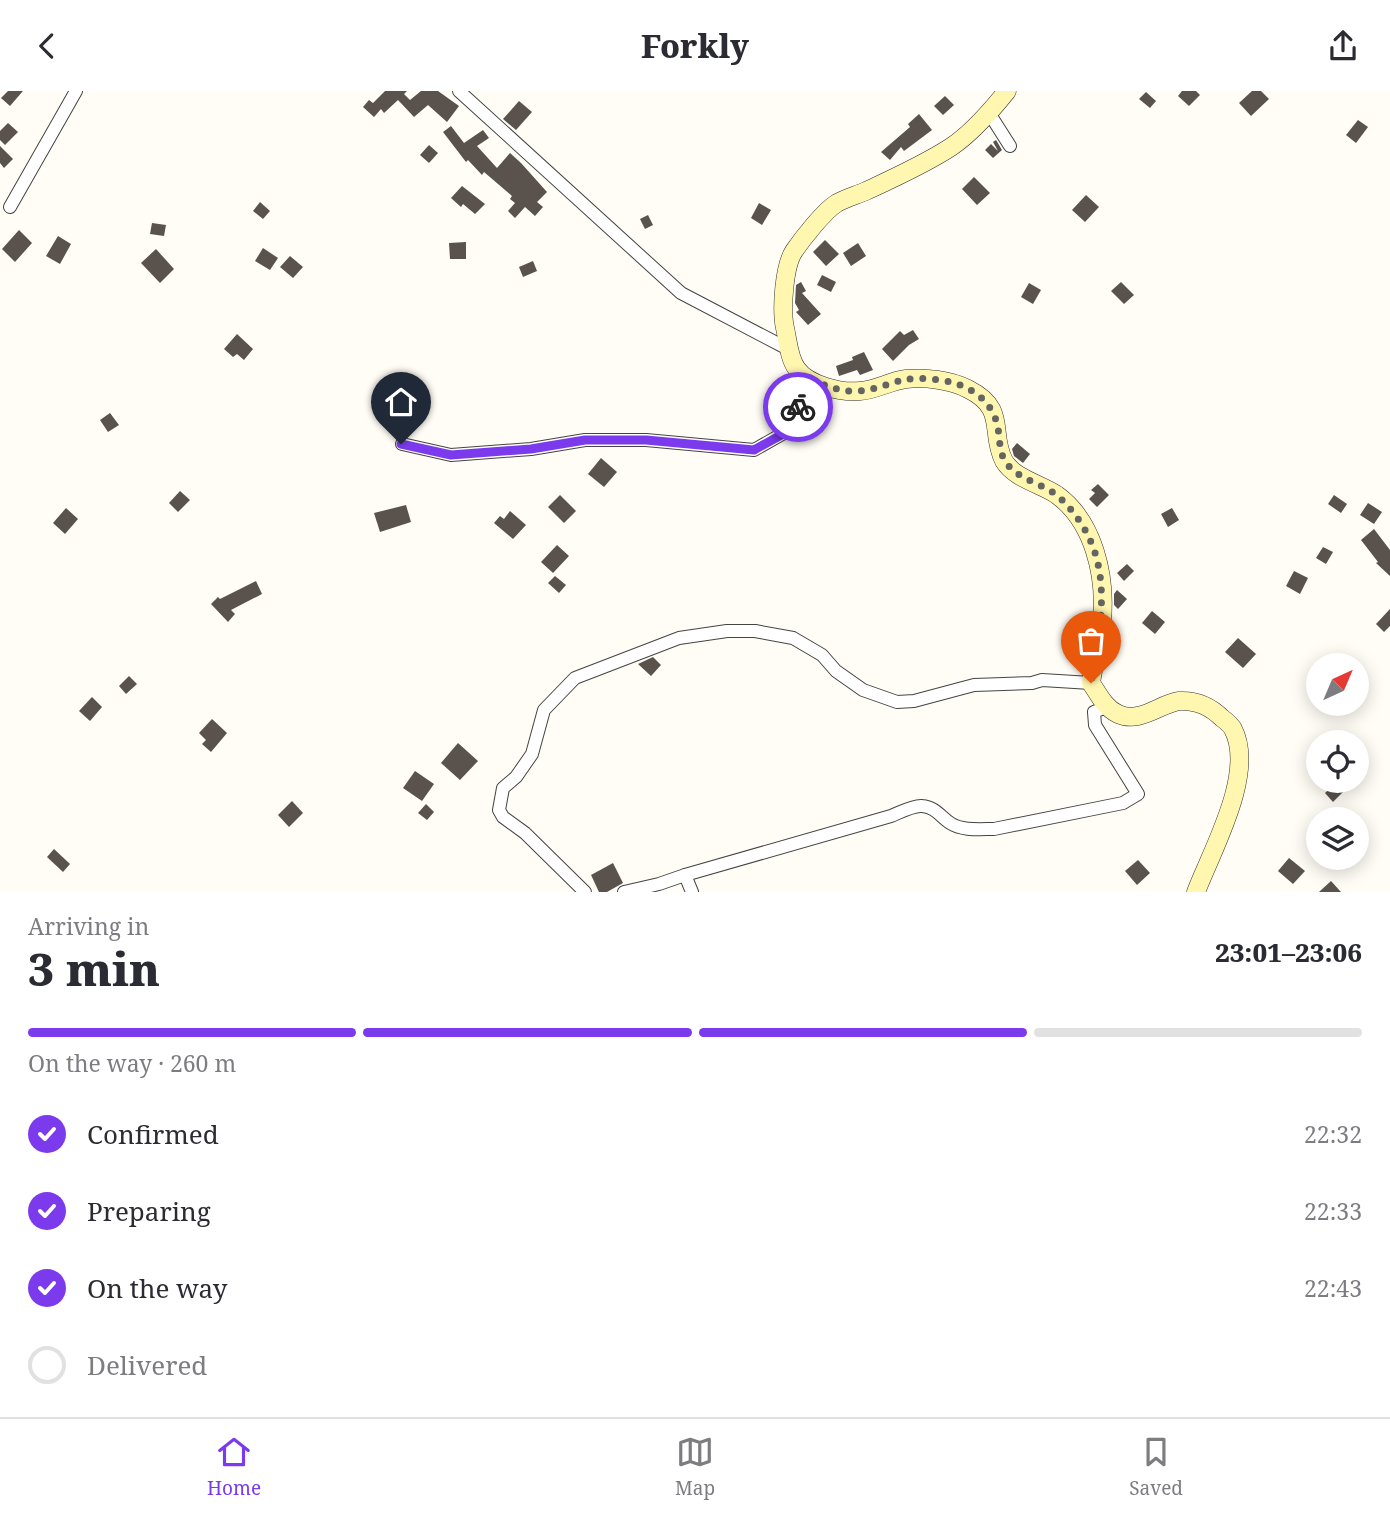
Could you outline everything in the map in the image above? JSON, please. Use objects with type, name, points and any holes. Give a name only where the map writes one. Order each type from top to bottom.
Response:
[{"type":"main road","points":[[1007,91],[989,113],[952,146],[835,204],[818,222],[793,253],[784,290],[784,321],[790,350],[796,369],[807,377],[839,390],[860,391],[906,379],[955,383],[970,390],[994,412],[1005,462],[1032,483],[1057,495],[1080,519],[1088,532],[1101,585],[1102,619],[1091,683],[1106,707],[1119,715],[1132,718],[1176,702],[1198,701],[1216,712],[1233,728],[1240,756],[1234,798],[1196,892]]},
{"type":"street","points":[[10,207],[76,91]]},
{"type":"street","points":[[460,91],[681,293],[790,350]]},
{"type":"street","points":[[989,113],[1010,146]]},
{"type":"street","points":[[401,444],[451,455],[531,449],[585,440],[646,440],[754,450],[792,429],[807,377]]},
{"type":"street","points":[[585,892],[525,833],[503,817],[499,810],[503,788],[516,776],[532,754],[544,710],[575,678],[679,638],[727,631],[755,631],[793,638],[822,655],[836,671],[863,690],[897,702],[914,701],[974,685],[1032,683],[1042,680],[1091,683]]},
{"type":"street","points":[[624,892],[891,816],[920,805],[936,810],[956,826],[975,829],[994,828],[1123,803],[1138,794],[1095,725],[1094,712],[1106,707]]},
{"type":"street","points":[[685,876],[692,892]]},
{"type":"building","points":[[8,91],[23,91],[10,106],[1,98]]},
{"type":"building","points":[[385,91],[407,91],[404,94],[410,100],[421,91],[438,91],[459,106],[447,122],[428,105],[414,117],[398,100],[384,113],[381,109],[374,117],[363,107],[369,100],[373,103]]},
{"type":"building","points":[[1182,91],[1196,91],[1200,95],[1189,106],[1178,96]]},
{"type":"building","points":[[1252,91],[1261,91],[1269,99],[1251,116],[1239,103]]},
{"type":"building","points":[[1146,92],[1156,101],[1150,108],[1139,99]]},
{"type":"building","points":[[945,96],[954,105],[943,115],[934,106]]},
{"type":"building","points":[[519,101],[532,112],[516,130],[503,119]]},
{"type":"building","points":[[919,114],[932,130],[904,151],[901,147],[890,160],[881,152],[910,127],[908,124]]},
{"type":"building","points":[[1358,120],[1368,127],[1356,143],[1346,135]]},
{"type":"building","points":[[8,123],[18,132],[5,145],[0,140],[0,131]]},
{"type":"building","points":[[451,126],[464,143],[483,130],[489,138],[477,146],[497,168],[510,153],[521,163],[547,192],[537,202],[543,207],[535,216],[525,207],[515,218],[508,211],[515,203],[510,199],[512,196],[484,172],[482,175],[468,160],[466,162],[443,132]]},
{"type":"building","points":[[996,140],[1002,150],[993,158],[985,150],[991,144],[998,151],[993,142]]},
{"type":"building","points":[[429,145],[438,153],[429,163],[420,155]]},
{"type":"building","points":[[0,146],[13,159],[4,168],[0,163]]},
{"type":"building","points":[[974,177],[990,193],[977,205],[962,189]]},
{"type":"building","points":[[462,186],[485,204],[475,214],[451,198]]},
{"type":"building","points":[[1086,195],[1099,207],[1085,222],[1072,210]]},
{"type":"building","points":[[260,202],[270,211],[263,219],[253,211]]},
{"type":"building","points":[[759,203],[771,210],[762,225],[751,218]]},
{"type":"building","points":[[648,215],[653,225],[645,229],[640,219]]},
{"type":"building","points":[[152,223],[166,225],[164,236],[150,234]]},
{"type":"building","points":[[19,230],[32,243],[15,262],[2,249]]},
{"type":"building","points":[[58,236],[71,244],[60,264],[46,256]]},
{"type":"building","points":[[825,240],[839,254],[826,266],[813,252]]},
{"type":"building","points":[[466,242],[466,259],[450,259],[449,243]]},
{"type":"building","points":[[858,243],[866,256],[851,266],[843,253]]},
{"type":"building","points":[[263,248],[278,258],[270,270],[255,261]]},
{"type":"building","points":[[156,249],[174,269],[160,283],[141,263]]},
{"type":"building","points":[[290,256],[303,267],[293,278],[280,267]]},
{"type":"building","points":[[533,261],[537,271],[523,277],[519,267]]},
{"type":"building","points":[[822,275],[836,282],[831,292],[817,285]]},
{"type":"building","points":[[801,282],[806,291],[802,293],[821,314],[808,325],[796,312],[799,310],[795,303],[796,285]]},
{"type":"building","points":[[1121,282],[1134,295],[1124,304],[1111,291]]},
{"type":"building","points":[[1029,283],[1041,290],[1033,304],[1021,297]]},
{"type":"building","points":[[913,330],[919,339],[893,361],[882,349],[900,331],[904,335]]},
{"type":"building","points":[[237,334],[253,349],[244,360],[237,354],[233,357],[224,349]]},
{"type":"building","points":[[864,352],[873,370],[860,375],[857,370],[839,376],[836,366],[853,360],[852,357]]},
{"type":"building","points":[[110,413],[119,425],[108,432],[100,420]]},
{"type":"building","points":[[1017,443],[1030,454],[1023,463],[1014,456],[1012,449]]},
{"type":"building","points":[[601,458],[617,472],[604,487],[588,474]]},
{"type":"building","points":[[1098,484],[1109,495],[1097,507],[1089,499],[1095,493],[1091,490]]},
{"type":"building","points":[[180,491],[190,500],[178,512],[169,503]]},
{"type":"building","points":[[560,495],[576,511],[564,523],[548,507]]},
{"type":"building","points":[[1334,495],[1347,504],[1341,513],[1328,504]]},
{"type":"building","points":[[1368,503],[1382,512],[1374,524],[1360,515]]},
{"type":"building","points":[[406,505],[411,522],[380,532],[374,513]]},
{"type":"building","points":[[66,508],[78,519],[65,534],[53,523]]},
{"type":"building","points":[[1172,508],[1179,520],[1168,527],[1161,514]]},
{"type":"building","points":[[510,511],[526,525],[513,539],[494,523],[500,516],[504,519]]},
{"type":"building","points":[[1374,529],[1390,550],[1390,576],[1376,563],[1378,562],[1361,540]]},
{"type":"building","points":[[557,545],[569,556],[553,573],[541,562]]},
{"type":"building","points":[[1323,547],[1333,552],[1326,564],[1316,558]]},
{"type":"building","points":[[1127,564],[1134,571],[1124,581],[1117,573]]},
{"type":"building","points":[[1294,571],[1308,578],[1300,594],[1286,586]]},
{"type":"building","points":[[555,576],[566,585],[559,593],[548,583]]},
{"type":"building","points":[[256,581],[262,594],[231,610],[235,614],[228,622],[211,604],[218,597],[220,599]]},
{"type":"building","points":[[1117,590],[1127,599],[1118,609],[1114,605],[1114,594]]},
{"type":"building","points":[[1390,609],[1390,626],[1384,632],[1376,624]]},
{"type":"building","points":[[1152,611],[1165,622],[1155,634],[1142,623]]},
{"type":"building","points":[[1238,638],[1256,654],[1243,668],[1225,652]]},
{"type":"building","points":[[653,657],[661,665],[651,676],[638,664]]},
{"type":"building","points":[[129,676],[137,684],[126,694],[119,686]]},
{"type":"building","points":[[92,697],[102,707],[90,721],[79,711]]},
{"type":"building","points":[[212,719],[227,733],[211,752],[202,744],[206,740],[199,733]]},
{"type":"building","points":[[458,743],[478,761],[460,780],[441,763]]},
{"type":"building","points":[[415,771],[434,784],[422,801],[403,788]]},
{"type":"building","points":[[1325,793],[1342,793],[1333,802]]},
{"type":"building","points":[[292,801],[303,813],[289,827],[278,815]]},
{"type":"building","points":[[426,804],[434,812],[427,820],[418,813]]},
{"type":"building","points":[[54,849],[70,864],[63,872],[47,857]]},
{"type":"building","points":[[1289,858],[1305,871],[1293,884],[1278,871]]},
{"type":"building","points":[[1138,860],[1150,873],[1137,885],[1125,871]]},
{"type":"building","points":[[613,863],[623,883],[607,892],[599,892],[591,875]]},
{"type":"building","points":[[1331,881],[1341,892],[1319,892]]},
{"type":"way so far","points":[[798,407],[807,377],[839,390],[860,391],[906,379],[926,379],[955,383],[985,401],[994,412],[1005,462],[1032,483],[1057,495],[1080,519],[1088,532],[1101,585],[1102,619],[1091,683]]},
{"type":"route","points":[[401,444],[451,455],[531,449],[585,440],[646,440],[754,450],[792,429],[798,407]]}]
